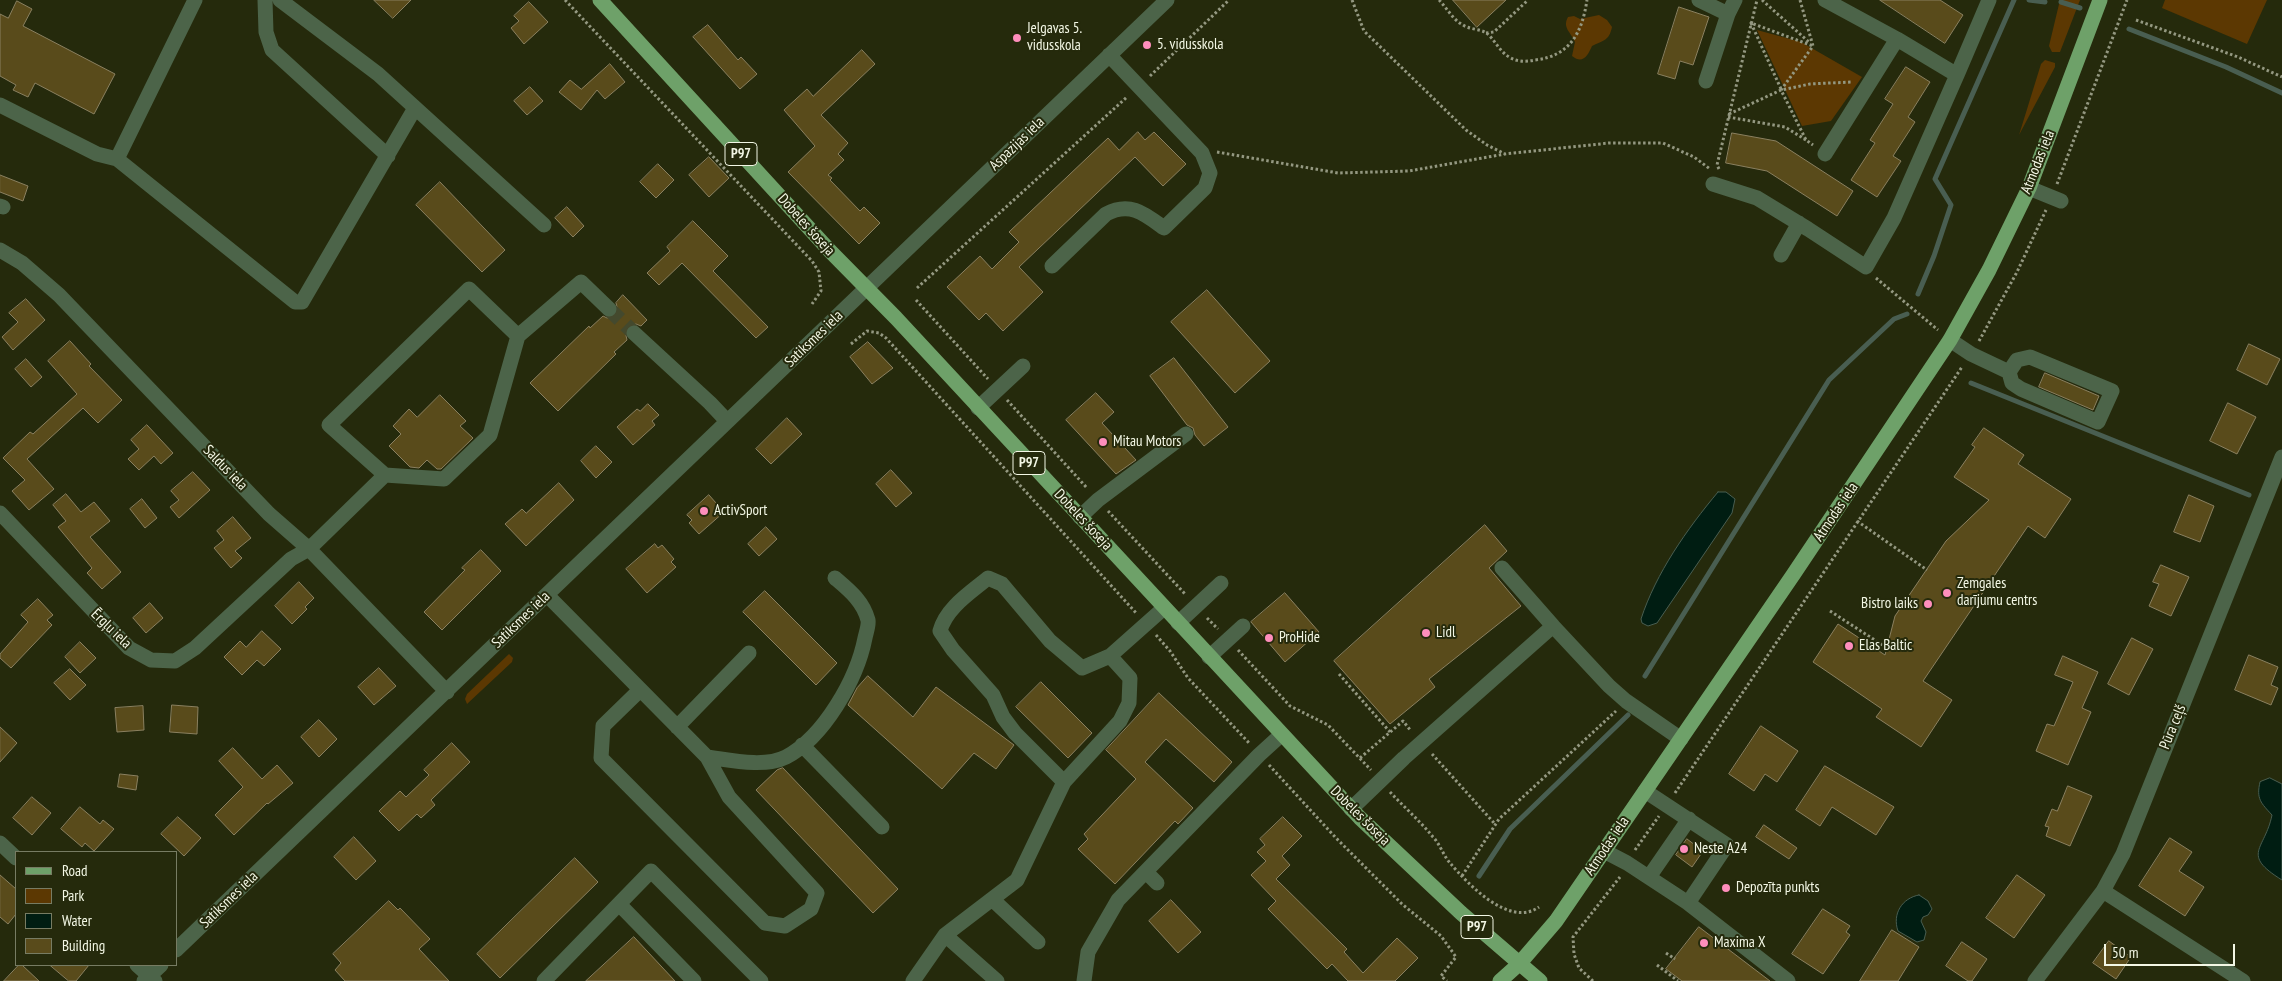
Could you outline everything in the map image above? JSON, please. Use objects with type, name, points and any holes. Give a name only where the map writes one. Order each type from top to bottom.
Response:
[{"type":"main road","name":"Dobeles šoseja","points":[[600,0],[830,251],[1351,809],[1519,964],[1540,981]]},
{"type":"main road","name":"Atmodas iela","points":[[1500,981],[1519,964],[1556,921],[1950,340],[1989,270],[2029,188],[2100,0]]},
{"type":"street","points":[[117,159],[195,0]]},
{"type":"street","points":[[265,0],[266,32],[272,50],[388,156]]},
{"type":"street","points":[[280,0],[378,74],[544,225]]},
{"type":"street","name":"Aspazijas iela","points":[[867,289],[1167,0]]},
{"type":"street","points":[[1699,0],[1732,7],[1706,81]]},
{"type":"street","points":[[1826,0],[1957,75]]},
{"type":"street","points":[[1714,179],[1757,198],[1866,267],[1894,218],[1988,0]]},
{"type":"street","points":[[1825,154],[1897,39]]},
{"type":"street","points":[[1052,266],[1106,214],[1117,208],[1134,209],[1148,216],[1164,228],[1205,188],[1210,173],[1202,153],[1109,55]]},
{"type":"street","points":[[0,105],[97,154],[117,159],[295,302],[302,302],[415,108]]},
{"type":"street","points":[[2029,188],[2062,201]]},
{"type":"street","points":[[1781,255],[1799,223]]},
{"type":"street","name":"Saldus iela","points":[[0,250],[22,263],[59,295],[269,514],[309,549],[446,692]]},
{"type":"street","points":[[518,336],[470,288],[329,425],[385,474],[444,480],[490,435],[518,336],[582,282],[609,309]]},
{"type":"street","name":"Satiksmes iela","points":[[178,948],[867,289]]},
{"type":"street","points":[[634,333],[727,421]]},
{"type":"street","points":[[1950,340],[1971,354],[2009,372],[2012,383],[2021,389],[2098,422],[2112,391],[2030,357],[2017,360],[2009,372]]},
{"type":"street","points":[[978,408],[1022,366]]},
{"type":"street","points":[[1080,518],[1098,500],[1186,434]]},
{"type":"street","name":"Pūra ceļš","points":[[2035,981],[2103,891],[2123,854],[2282,457]]},
{"type":"street","name":"Ērgļu iela","points":[[0,513],[129,648],[151,660],[175,660],[195,648],[290,559],[309,549],[385,474]]},
{"type":"street","points":[[1502,568],[1609,686],[1626,701],[1681,739]]},
{"type":"street","points":[[707,757],[756,763],[785,758],[802,745],[827,719],[848,685],[863,649],[868,621],[859,599],[835,578]]},
{"type":"street","points":[[1064,782],[1015,734],[1003,717],[993,695],[953,650],[940,631],[943,620],[964,598],[988,578],[1002,584],[1050,641],[1082,668],[1110,656],[1164,608]]},
{"type":"street","points":[[1178,623],[1221,583]]},
{"type":"street","points":[[547,595],[707,757],[728,798],[817,893],[811,909],[785,926],[765,923],[601,758],[603,726],[640,690]]},
{"type":"street","points":[[1209,657],[1243,626]]},
{"type":"street","points":[[1351,809],[1422,742],[1553,626]]},
{"type":"street","points":[[676,726],[749,653]]},
{"type":"street","points":[[913,981],[945,935],[1017,880],[1064,782],[1120,720],[1129,703],[1130,678],[1110,656]]},
{"type":"street","points":[[1084,981],[1088,952],[1118,900],[1259,754],[1281,735]]},
{"type":"street","points":[[802,745],[882,827]]},
{"type":"street","points":[[1645,792],[1727,845],[1688,904]]},
{"type":"street","points":[[1649,877],[1689,819]]},
{"type":"street","points":[[0,843],[15,857]]},
{"type":"street","points":[[1604,851],[1649,877],[1688,904],[1788,981]]},
{"type":"street","points":[[544,981],[651,871],[762,981]]},
{"type":"street","points":[[1146,872],[1157,883]]},
{"type":"street","points":[[2103,891],[2243,981]]},
{"type":"street","points":[[992,899],[1038,942]]},
{"type":"street","points":[[619,904],[694,981]]},
{"type":"street","points":[[945,935],[997,981]]},
{"type":"street","points":[[138,966],[150,979],[160,966]]},
{"type":"path","points":[[565,0],[812,261],[818,272],[822,291],[812,304]]},
{"type":"path","points":[[917,288],[1139,86],[1229,0]]},
{"type":"path","points":[[1352,0],[1364,31],[1466,130],[1487,145],[1505,154]]},
{"type":"path","points":[[1440,0],[1459,23],[1485,32],[1494,32],[1528,0]]},
{"type":"path","points":[[1485,32],[1502,52],[1510,58],[1523,62],[1552,58],[1571,43],[1580,32],[1587,0]]},
{"type":"path","points":[[1762,0],[1813,46]]},
{"type":"path","points":[[1800,0],[1813,46]]},
{"type":"path","points":[[2122,15],[2127,0]]},
{"type":"path","points":[[2136,20],[2238,56],[2282,76]]},
{"type":"path","points":[[1806,140],[1751,23],[1813,46]]},
{"type":"path","points":[[1781,90],[1813,46]]},
{"type":"path","points":[[1825,154],[1785,127],[1728,116],[1781,90],[1810,84],[1860,82],[1869,84]]},
{"type":"path","points":[[1202,153],[1220,151],[1338,173],[1409,171],[1505,154],[1609,143],[1662,143],[1694,157],[1714,179]]},
{"type":"path","points":[[1866,267],[1879,282],[1950,340]]},
{"type":"path","points":[[851,344],[867,331],[879,333]]},
{"type":"path","points":[[1857,522],[1927,570]]},
{"type":"path","points":[[1830,611],[1886,648]]},
{"type":"path","points":[[1339,674],[1390,732]]},
{"type":"path","points":[[1462,876],[1495,824],[1626,701]]},
{"type":"path","points":[[1360,758],[1403,721],[1495,824]]},
{"type":"path","points":[[1478,892],[1497,906],[1511,912],[1533,911],[1539,907]]},
{"type":"path","points":[[1441,936],[1456,957],[1442,976],[1447,981]]},
{"type":"path","points":[[1573,937],[1574,954],[1579,968],[1593,981]]},
{"type":"path","points":[[1666,953],[1674,959]]},
{"type":"path","points":[[1657,965],[1678,981]]},
{"type":"green space","points":[[2060,0],[2080,0],[2060,52],[2052,52],[2049,46]]},
{"type":"green space","points":[[2165,0],[2267,0],[2247,44],[2162,8]]},
{"type":"green space","points":[[1599,15],[1607,20],[1612,27],[1609,35],[1605,40],[1592,46],[1585,58],[1576,59],[1572,56],[1575,42],[1566,24],[1568,17],[1574,16],[1580,19]]},
{"type":"green space","points":[[1757,30],[1801,42],[1862,77],[1831,121],[1802,126]]},
{"type":"green space","points":[[2045,60],[2055,63],[2055,67],[2019,135],[2041,64]]},
{"type":"green space","points":[[509,654],[513,658],[512,662],[467,704],[465,699],[467,694]]},
{"type":"water","points":[[1718,492],[1726,492],[1735,499],[1732,513],[1657,623],[1648,626],[1642,623],[1641,619],[1647,602],[1664,568],[1684,536]]},
{"type":"water","points":[[2270,778],[2282,784],[2282,880],[2262,864],[2259,857],[2261,844],[2272,815],[2260,800],[2259,788],[2260,782]]},
{"type":"water","points":[[1919,895],[1928,901],[1932,909],[1921,921],[1926,932],[1924,940],[1917,942],[1898,931],[1896,919],[1903,903]]},
{"type":"building","points":[[374,0],[411,0],[393,18]]},
{"type":"building","points":[[1453,0],[1506,0],[1477,27]]},
{"type":"building","points":[[1880,0],[1940,0],[1963,15],[1945,43]]},
{"type":"building","points":[[17,1],[32,9],[23,26],[115,74],[94,114],[35,83],[28,97],[13,90],[16,85],[0,76],[0,14],[8,18]]},
{"type":"building","points":[[529,2],[548,22],[524,44],[511,28],[519,21],[514,16]]},
{"type":"building","points":[[1679,7],[1709,17],[1693,65],[1680,61],[1675,79],[1658,74]]},
{"type":"building","points":[[708,25],[738,60],[741,57],[757,74],[740,89],[693,37]]},
{"type":"building","points":[[862,50],[875,64],[821,115],[848,143],[838,154],[844,160],[828,175],[832,178],[830,180],[860,211],[864,207],[880,223],[859,244],[788,172],[815,146],[784,110],[807,89],[813,96]]},
{"type":"building","points":[[610,64],[625,82],[605,99],[597,90],[581,110],[559,92],[570,80],[581,89]]},
{"type":"building","points":[[1906,67],[1930,82],[1908,117],[1915,122],[1893,156],[1901,161],[1877,197],[1851,180],[1875,143],[1870,140],[1893,104],[1885,99]]},
{"type":"building","points":[[530,87],[543,101],[527,115],[514,101]]},
{"type":"building","points":[[1138,132],[1145,140],[1154,132],[1186,164],[1163,186],[1135,157],[1019,267],[1043,292],[1003,331],[986,313],[979,320],[947,287],[980,256],[992,269],[1019,242],[1009,232],[1108,138],[1119,150]]},
{"type":"building","points":[[1732,133],[1776,141],[1853,191],[1837,216],[1767,171],[1726,163]]},
{"type":"building","points":[[709,157],[729,178],[709,197],[689,175]]},
{"type":"building","points":[[658,164],[674,180],[656,198],[640,182]]},
{"type":"building","points":[[0,175],[28,186],[23,201],[0,192]]},
{"type":"building","points":[[440,182],[505,250],[482,272],[416,205]]},
{"type":"building","points":[[567,207],[584,226],[573,237],[555,218]]},
{"type":"building","points":[[693,221],[728,256],[713,271],[768,327],[756,338],[682,263],[659,285],[647,273],[670,251],[667,247]]},
{"type":"building","points":[[1207,290],[1270,361],[1235,393],[1171,322]]},
{"type":"building","points":[[623,295],[647,320],[641,326],[636,324],[627,326],[625,331],[627,340],[614,352],[616,354],[558,411],[530,383],[589,326],[590,328],[603,316],[607,318],[615,316],[618,311],[616,303]]},
{"type":"building","points":[[26,299],[45,320],[13,350],[2,337],[18,322],[9,313]]},
{"type":"building","points":[[70,341],[91,364],[89,366],[122,400],[98,423],[83,408],[27,459],[54,489],[29,510],[12,491],[25,480],[3,458],[30,432],[33,434],[77,394],[48,361]]},
{"type":"building","points":[[868,342],[893,368],[872,384],[850,357]]},
{"type":"building","points":[[2249,344],[2280,359],[2267,385],[2237,370]]},
{"type":"building","points":[[1174,358],[1228,427],[1204,446],[1195,435],[1193,428],[1187,425],[1150,376]]},
{"type":"building","points":[[26,359],[42,377],[31,387],[15,369]]},
{"type":"building","points":[[2045,373],[2099,396],[2093,410],[2039,387]]},
{"type":"building","name":"Mitau Motors","points":[[1096,393],[1114,412],[1102,423],[1136,460],[1116,474],[1066,420]]},
{"type":"building","points":[[440,395],[466,421],[460,426],[473,438],[441,469],[437,469],[427,460],[419,468],[410,467],[389,446],[401,434],[393,426],[409,409],[417,417]]},
{"type":"building","points":[[2228,403],[2256,417],[2237,454],[2210,441]]},
{"type":"building","points":[[648,404],[659,415],[652,421],[655,425],[633,445],[617,427],[637,409],[640,411]]},
{"type":"building","points":[[787,418],[802,434],[771,464],[756,449]]},
{"type":"building","points":[[147,425],[173,453],[161,464],[154,456],[139,470],[128,459],[139,449],[131,440]]},
{"type":"building","name":"Zemgales darījumu centrs","points":[[1984,428],[2024,455],[2018,464],[2071,499],[2045,538],[2028,526],[1923,681],[1952,700],[1921,747],[1876,717],[1882,709],[1813,662],[1838,624],[1885,655],[1895,616],[1946,541],[1989,500],[1954,477],[1975,447],[1972,445]]},
{"type":"building","points":[[596,446],[612,462],[596,478],[581,461]]},
{"type":"building","points":[[891,470],[912,493],[896,507],[876,484]]},
{"type":"building","points":[[193,472],[210,490],[179,518],[170,507],[179,500],[171,491]]},
{"type":"building","points":[[559,483],[574,500],[526,546],[505,524],[522,509],[526,513]]},
{"type":"building","points":[[66,494],[81,512],[94,502],[110,521],[90,537],[121,572],[102,589],[87,573],[92,568],[58,527],[66,521],[53,505]]},
{"type":"building","points":[[709,495],[724,512],[699,534],[689,523],[692,520],[687,515]]},
{"type":"building","points":[[2189,495],[2214,506],[2200,542],[2174,532]]},
{"type":"building","points":[[142,499],[157,518],[145,528],[130,509]]},
{"type":"building","points":[[233,517],[251,538],[235,551],[242,558],[231,568],[214,548],[224,540],[217,531]]},
{"type":"building","name":"Lidl","points":[[1485,525],[1507,551],[1489,568],[1521,606],[1429,679],[1435,687],[1390,724],[1334,661]]},
{"type":"building","points":[[766,527],[777,539],[759,556],[748,544]]},
{"type":"building","points":[[655,544],[658,548],[662,545],[674,559],[671,562],[676,567],[647,593],[626,569]]},
{"type":"building","points":[[481,550],[501,571],[442,630],[424,612],[465,570],[462,568]]},
{"type":"building","points":[[2161,565],[2189,577],[2171,616],[2149,606],[2159,584],[2153,582]]},
{"type":"building","points":[[299,582],[314,598],[305,607],[307,609],[292,624],[275,606]]},
{"type":"building","points":[[765,591],[837,663],[816,685],[743,612]]},
{"type":"building","points":[[1285,593],[1319,632],[1285,662],[1251,622]]},
{"type":"building","points":[[38,599],[53,615],[47,620],[52,625],[11,668],[0,658],[0,654],[28,622],[21,615]]},
{"type":"building","points":[[150,603],[163,618],[146,633],[133,618]]},
{"type":"building","points":[[262,631],[281,649],[264,666],[257,660],[242,675],[224,657],[240,641],[246,647]]},
{"type":"building","points":[[2132,638],[2153,649],[2129,695],[2108,684]]},
{"type":"building","points":[[80,642],[96,658],[80,673],[65,657]]},
{"type":"building","points":[[2249,655],[2278,667],[2271,685],[2278,688],[2271,705],[2235,690]]},
{"type":"building","points":[[2063,656],[2098,672],[2082,708],[2091,712],[2068,765],[2036,751],[2047,724],[2054,726],[2073,682],[2055,675]]},
{"type":"building","points":[[379,668],[396,686],[374,705],[358,687]]},
{"type":"building","points":[[70,669],[86,685],[70,700],[54,683]]},
{"type":"building","points":[[868,676],[913,717],[936,687],[1014,745],[996,769],[974,753],[942,789],[848,705],[857,688]]},
{"type":"building","points":[[1041,682],[1092,733],[1068,758],[1016,707]]},
{"type":"building","points":[[1159,693],[1232,762],[1214,782],[1166,739],[1145,762],[1193,808],[1178,824],[1175,821],[1115,884],[1078,849],[1088,839],[1084,834],[1136,779],[1106,750]]},
{"type":"building","points":[[172,705],[198,707],[197,734],[170,732]]},
{"type":"building","points":[[143,706],[144,730],[117,732],[115,708]]},
{"type":"building","points":[[319,720],[337,739],[319,757],[301,737]]},
{"type":"building","points":[[1761,726],[1798,751],[1777,782],[1765,774],[1754,791],[1729,774]]},
{"type":"building","points":[[0,727],[17,743],[0,762]]},
{"type":"building","points":[[452,743],[470,762],[431,800],[435,805],[421,818],[417,814],[399,831],[379,811],[400,791],[406,797],[429,775],[424,770]]},
{"type":"building","points":[[233,748],[262,779],[277,765],[293,783],[267,803],[234,835],[215,815],[243,787],[219,761]]},
{"type":"building","points":[[1825,766],[1894,807],[1876,835],[1832,807],[1820,826],[1796,810]]},
{"type":"building","points":[[783,768],[898,889],[873,913],[756,790],[777,770]]},
{"type":"building","points":[[120,774],[138,776],[136,790],[118,787]]},
{"type":"building","points":[[2068,786],[2092,796],[2070,846],[2046,836],[2049,827],[2045,826],[2052,809],[2057,811]]},
{"type":"building","points":[[32,797],[51,813],[32,835],[13,818]]},
{"type":"building","points":[[80,807],[100,824],[103,820],[114,829],[94,851],[85,843],[82,847],[61,829]]},
{"type":"building","points":[[178,817],[201,838],[184,856],[161,834]]},
{"type":"building","points":[[1283,817],[1302,836],[1282,856],[1290,865],[1276,879],[1347,949],[1344,952],[1363,973],[1397,938],[1418,958],[1395,981],[1348,981],[1332,964],[1327,969],[1268,909],[1276,901],[1251,875],[1266,861],[1257,852],[1265,845],[1260,839]]},
{"type":"building","points":[[1764,825],[1797,848],[1789,859],[1756,837]]},
{"type":"building","points":[[354,837],[376,861],[356,880],[334,857]]},
{"type":"building","points":[[2170,838],[2192,852],[2179,871],[2204,887],[2185,916],[2139,886]]},
{"type":"building","points":[[1687,839],[1703,851],[1692,867],[1676,855]]},
{"type":"building","points":[[575,858],[598,882],[500,978],[477,954]]},
{"type":"building","points":[[0,875],[15,888],[15,915],[8,924],[0,917]]},
{"type":"building","points":[[2017,875],[2045,895],[2014,938],[1986,918]]},
{"type":"building","points":[[1171,900],[1201,932],[1178,953],[1149,921]]},
{"type":"building","points":[[389,901],[398,910],[400,908],[430,939],[419,949],[449,981],[345,981],[335,970],[341,963],[333,954]]},
{"type":"building","points":[[1823,909],[1850,926],[1846,932],[1850,935],[1823,974],[1792,954]]},
{"type":"building","name":"Maxima X","points":[[1699,927],[1770,981],[1682,981],[1666,969]]},
{"type":"building","points":[[1892,930],[1919,947],[1898,981],[1860,981]]},
{"type":"building","points":[[634,937],[675,981],[586,981]]},
{"type":"building","points":[[2109,941],[2131,957],[2116,979],[2093,963]]},
{"type":"building","points":[[1962,942],[1987,959],[1972,981],[1968,981],[1946,966]]},
{"type":"building","points":[[18,966],[23,966],[39,981],[4,981]]},
{"type":"building","points":[[51,966],[88,966],[76,981],[69,981]]},
{"type":"waterway","points":[[1918,294],[1934,256],[1951,205],[1935,179],[2014,0]]},
{"type":"waterway","points":[[2029,0],[2045,2]]},
{"type":"waterway","points":[[2061,2],[2080,8]]},
{"type":"waterway","points":[[2129,29],[2226,67],[2282,93]]},
{"type":"waterway","points":[[1645,676],[1829,380],[1894,319],[1907,314]]},
{"type":"waterway","points":[[1971,383],[2249,495]]},
{"type":"waterway","points":[[1479,876],[1510,829],[1628,715]]},
{"type":"tunnel","points":[[609,309],[634,333]]},
{"type":"place","name":"Jelgavas 5. vidusskola","points":[[1017,38]]},
{"type":"place","name":"5. vidusskola","points":[[1147,45]]},
{"type":"place","name":"Mitau Motors","points":[[1103,442]]},
{"type":"place","name":"ActivSport","points":[[704,511]]},
{"type":"place","name":"Zemgales darījumu centrs","points":[[1947,593]]},
{"type":"place","name":"Bistro laiks","points":[[1928,604]]},
{"type":"place","name":"Lidl","points":[[1426,633]]},
{"type":"place","name":"ProHide","points":[[1269,638]]},
{"type":"place","name":"Elas Baltic","points":[[1849,646]]},
{"type":"place","name":"Neste A24","points":[[1684,849]]},
{"type":"place","name":"Depozīta punkts","points":[[1726,888]]},
{"type":"place","name":"Maxima X","points":[[1704,943]]}]
